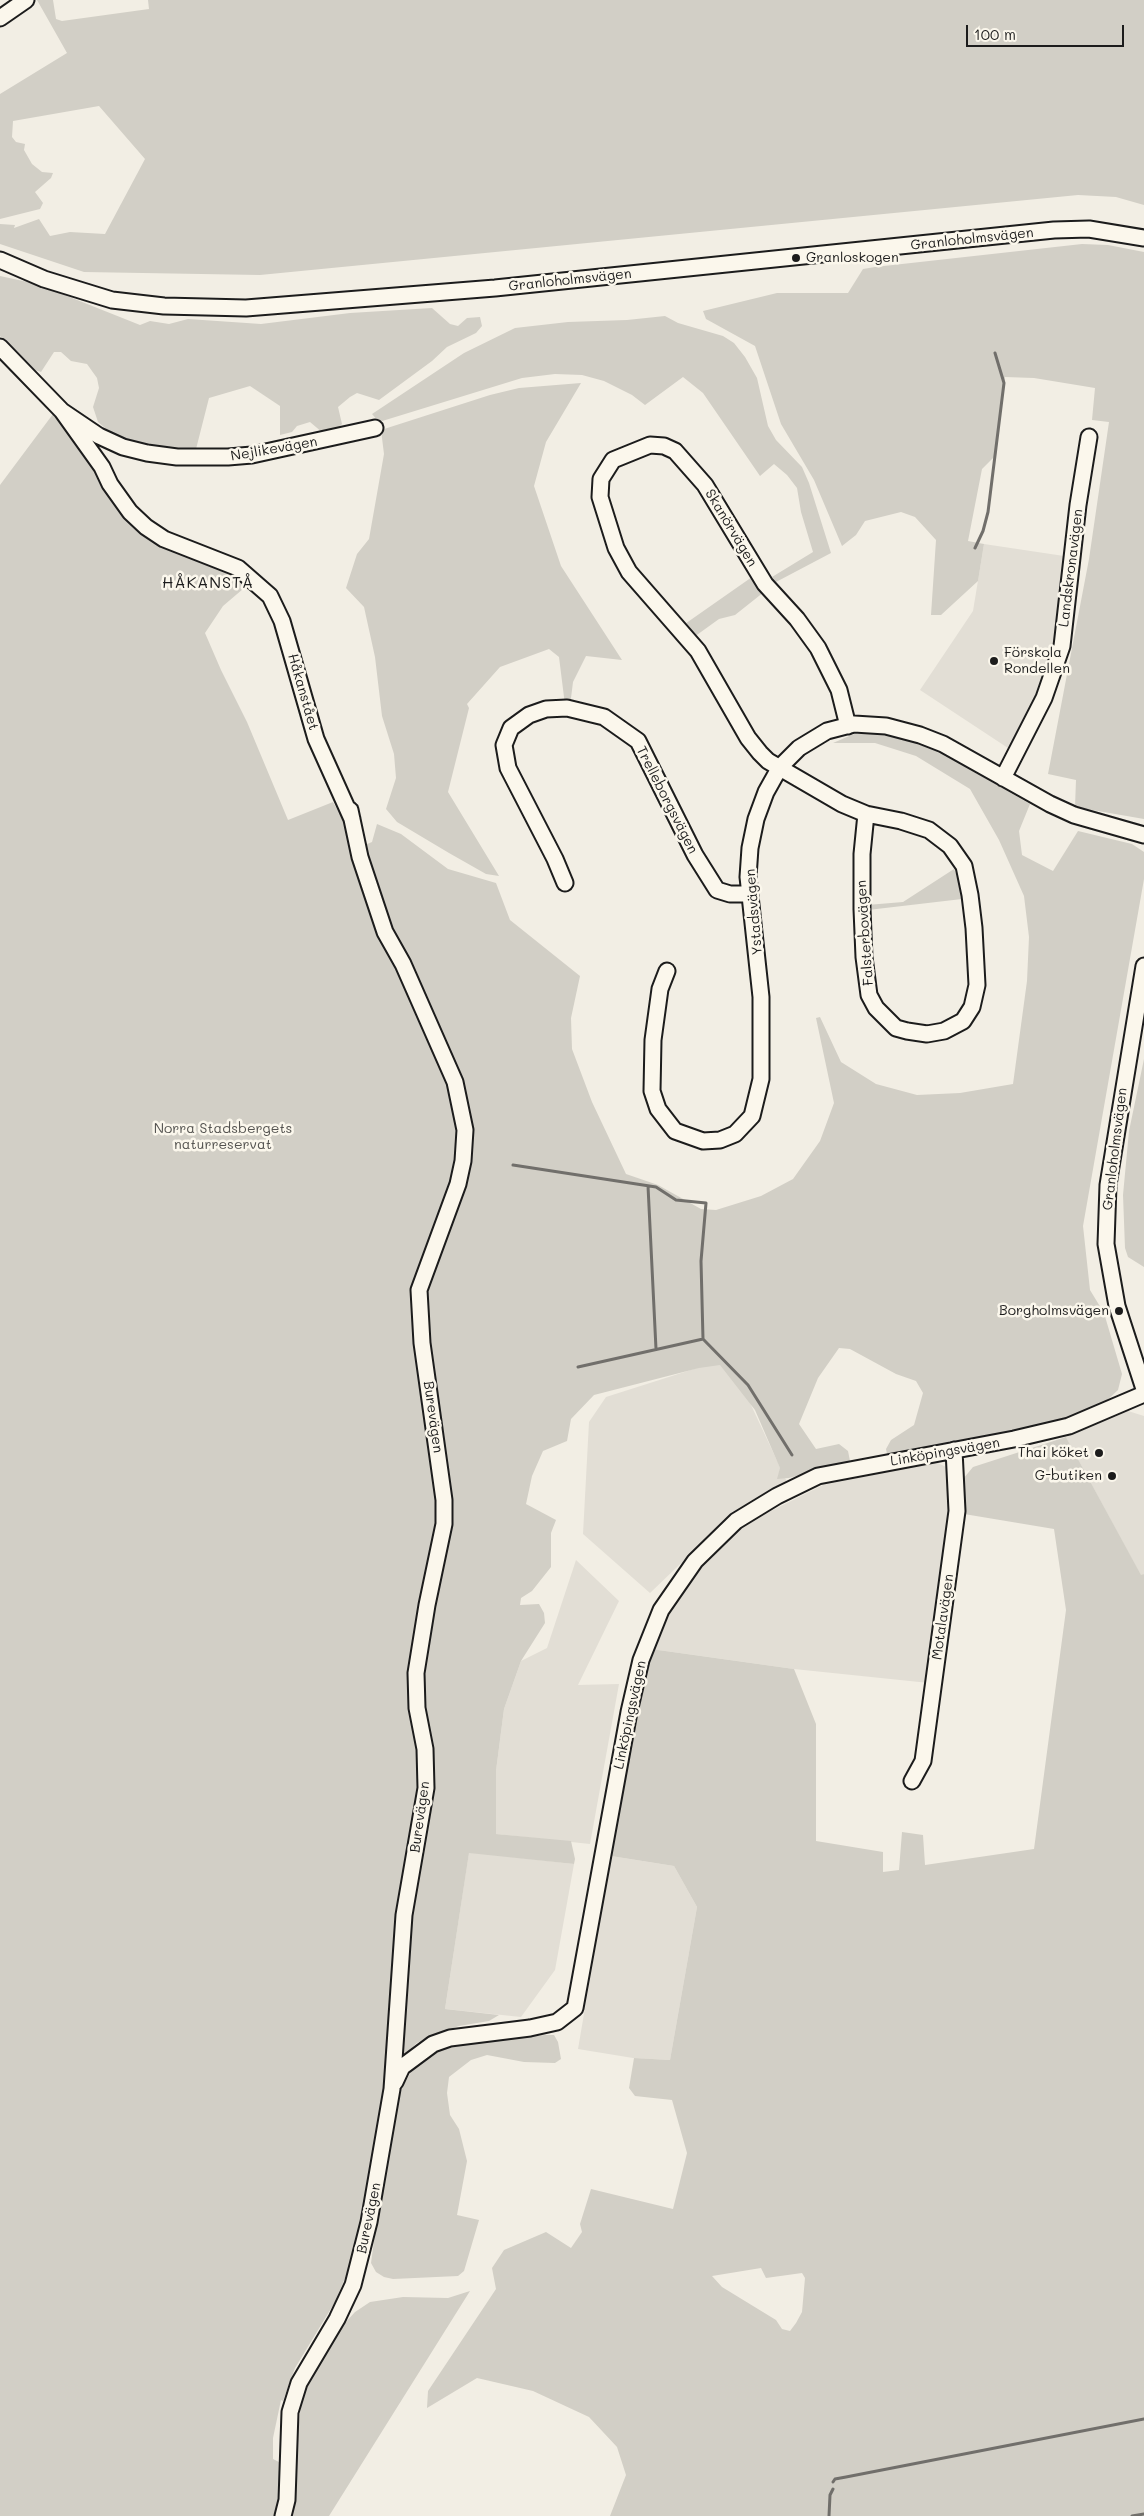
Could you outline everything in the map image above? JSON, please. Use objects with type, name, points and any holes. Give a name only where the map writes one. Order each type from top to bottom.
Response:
[{"type":"street","points":[[0,18],[26,0]]},
{"type":"street","name":"Granloholmsvägen","points":[[0,260],[44,280],[112,300],[164,306],[246,308],[495,288],[1054,230],[1089,229],[1144,238]]},
{"type":"street","name":"Nejlikevägen","points":[[0,346],[62,411],[99,436],[123,447],[177,457],[228,457],[252,455],[375,428]]},
{"type":"street","name":"Håkanstået","points":[[62,411],[135,517],[164,538],[238,568],[266,592],[278,608],[316,738],[350,810],[360,857],[385,932],[403,964],[443,1054]]},
{"type":"street","name":"Landskronavägen","points":[[1003,778],[1044,698],[1062,646],[1078,505],[1089,437]]},
{"type":"street","name":"Skanörvägen","points":[[780,767],[768,761],[748,738],[698,651],[630,572],[616,548],[600,496],[601,479],[614,460],[650,445],[664,446],[674,451],[705,485],[765,584],[797,619],[818,648],[838,690],[848,726]]},
{"type":"street","name":"Trelleborgsvägen","points":[[565,883],[555,859],[508,768],[504,745],[511,728],[529,715],[546,708],[567,708],[604,717],[638,741],[695,855],[717,890],[730,894],[750,894]]},
{"type":"street","name":"Ystadsvägen","points":[[667,971],[660,989],[654,1040],[652,1090],[658,1109],[675,1131],[703,1141],[720,1140],[736,1134],[752,1116],[761,1079],[761,998],[750,894],[750,848],[756,820],[766,792],[780,767],[799,748],[827,730],[848,726],[886,726],[920,735],[1074,815],[1144,835]]},
{"type":"street","name":"Falsterbovägen","points":[[780,767],[842,804],[866,814],[901,820],[929,830],[950,846],[964,866],[973,920],[977,984],[972,1006],[963,1021],[944,1031],[927,1034],[906,1032],[896,1028],[876,1008],[869,995],[864,957],[862,909],[862,854],[866,814]]},
{"type":"street","name":"Granloholmsvägen","points":[[1144,966],[1141,1002],[1108,1184],[1106,1244],[1117,1306],[1144,1389]]},
{"type":"street","name":"Burevägen","points":[[283,2516],[287,2500],[290,2412],[299,2383],[336,2319],[353,2285],[369,2222],[392,2089],[404,1915],[426,1788],[425,1749],[417,1708],[416,1673],[426,1605],[444,1524],[444,1500],[422,1343],[419,1290],[458,1184],[463,1161],[465,1130],[459,1097],[443,1054]]},
{"type":"street","name":"Linköpingsvägen","points":[[392,2089],[402,2067],[433,2044],[450,2038],[530,2028],[557,2022],[575,2008],[628,1712],[641,1660],[661,1610],[702,1554],[736,1521],[777,1496],[818,1476],[1069,1426],[1144,1394]]},
{"type":"street","name":"Motalavägen","points":[[912,1781],[923,1761],[957,1511],[954,1450]]},
{"type":"shaded area","name":"Förskola Rondellen","points":[[984,544],[1064,556],[1053,646],[1044,678],[1023,725],[1008,748],[920,690],[973,611]]},
{"type":"shaded area","points":[[719,1361],[744,1390],[787,1482],[726,1520],[650,1593],[583,1534],[589,1422],[606,1397]]},
{"type":"shaded area","points":[[1128,1411],[1144,1416],[1144,1574],[1141,1576],[1066,1437]]},
{"type":"shaded area","points":[[936,1462],[946,1467],[949,1482],[950,1510],[929,1683],[794,1669],[651,1649],[667,1611],[700,1563],[739,1527],[823,1485]]},
{"type":"shaded area","points":[[576,1560],[619,1601],[578,1685],[619,1684],[590,1844],[496,1834],[496,1771],[504,1709],[521,1661],[547,1648]]},
{"type":"shaded area","points":[[469,1852],[574,1864],[555,1970],[521,2017],[445,2009]]},
{"type":"shaded area","points":[[611,1856],[674,1866],[697,1907],[670,2060],[633,2058],[578,2049]]},
{"type":"green space","points":[[37,0],[53,0],[56,19],[62,21],[149,9],[148,0],[1144,0],[1144,205],[1116,197],[1078,195],[260,275],[84,272],[0,244],[0,224],[15,225],[14,228],[39,219],[50,236],[70,232],[105,234],[145,159],[99,106],[13,121],[12,137],[16,142],[25,144],[24,150],[32,164],[42,172],[53,173],[51,178],[35,192],[43,203],[40,209],[0,219],[0,94],[67,53]]},
{"type":"green space","points":[[1082,244],[1108,245],[1144,252],[1144,819],[1075,807],[1076,780],[1048,774],[1089,559],[1109,422],[1092,420],[1095,388],[1034,378],[1005,377],[996,455],[982,469],[968,541],[984,544],[978,581],[941,615],[931,615],[936,540],[915,517],[901,512],[865,521],[856,535],[842,546],[814,480],[781,424],[755,346],[706,319],[703,311],[777,293],[848,293],[863,269]]},
{"type":"green space","points":[[0,276],[37,284],[140,325],[150,321],[169,324],[188,319],[261,324],[350,313],[432,308],[450,324],[458,326],[467,318],[480,317],[482,326],[476,333],[447,347],[432,361],[379,400],[357,393],[350,397],[338,407],[342,424],[335,431],[323,433],[310,422],[297,426],[292,432],[280,435],[280,406],[250,386],[209,398],[195,453],[164,453],[117,438],[98,422],[93,407],[99,388],[97,378],[87,364],[71,361],[61,352],[54,352],[41,372],[35,370],[0,336]]},
{"type":"green space","points":[[665,316],[678,323],[723,336],[734,343],[745,357],[757,378],[768,426],[776,440],[802,467],[809,483],[831,553],[776,582],[772,577],[813,552],[801,512],[797,488],[787,475],[774,464],[760,476],[703,393],[683,377],[645,405],[632,395],[604,381],[582,375],[555,374],[522,378],[379,422],[372,414],[464,353],[515,328],[568,322],[627,320]]},
{"type":"green space","points":[[581,383],[546,442],[534,486],[561,566],[622,660],[586,656],[573,682],[570,706],[565,705],[559,657],[549,649],[500,667],[467,704],[469,708],[448,792],[499,876],[486,874],[397,822],[386,809],[396,778],[394,754],[382,716],[375,657],[364,607],[346,588],[357,554],[369,539],[384,454],[381,430],[490,395],[519,388]]},
{"type":"green space","name":"Norra Stadsbergets naturreservat","points":[[53,414],[86,455],[125,518],[143,533],[221,564],[250,583],[223,606],[205,633],[247,722],[288,820],[333,802],[339,813],[343,812],[355,849],[372,842],[377,824],[401,834],[448,869],[496,883],[510,920],[580,976],[571,1018],[572,1049],[592,1102],[626,1174],[658,1185],[701,1209],[716,1210],[761,1196],[793,1179],[820,1141],[834,1103],[816,1018],[820,1017],[841,1062],[876,1084],[917,1095],[960,1093],[1013,1084],[1027,981],[1029,937],[1024,896],[999,840],[970,789],[916,756],[875,743],[833,743],[854,734],[881,734],[903,738],[931,747],[1030,804],[1019,831],[1022,855],[1053,871],[1078,831],[1132,844],[1144,852],[1144,879],[1083,1226],[1090,1290],[1104,1313],[1122,1374],[1118,1390],[1102,1405],[1067,1419],[1015,1433],[887,1454],[886,1449],[891,1440],[914,1425],[923,1393],[916,1381],[896,1374],[850,1349],[839,1348],[818,1378],[799,1424],[816,1449],[839,1444],[848,1451],[850,1461],[789,1478],[777,1479],[780,1468],[755,1410],[720,1365],[699,1368],[594,1395],[571,1419],[567,1441],[543,1451],[532,1476],[526,1504],[556,1520],[551,1533],[551,1567],[532,1591],[521,1598],[520,1605],[539,1604],[544,1613],[545,1623],[521,1661],[504,1709],[496,1771],[496,1834],[571,1841],[575,1859],[574,1864],[469,1853],[445,2009],[499,2015],[489,2021],[459,2026],[432,2035],[417,2043],[401,2058],[363,2227],[350,2266],[335,2302],[295,2368],[283,2401],[281,2400],[273,2438],[273,2459],[279,2462],[280,2498],[277,2516],[0,2516],[0,485]]},
{"type":"green space","points":[[752,577],[764,592],[735,615],[719,619],[694,637],[682,626]]},
{"type":"green space","points":[[954,869],[961,886],[962,899],[868,910],[867,905],[903,902]]},
{"type":"green space","points":[[1144,1059],[1144,1267],[1128,1257],[1125,1248],[1123,1195],[1129,1131]]},
{"type":"green space","points":[[1066,1437],[1141,1575],[1144,1574],[1144,2516],[610,2516],[626,2475],[617,2447],[589,2417],[533,2391],[477,2378],[427,2408],[428,2391],[496,2289],[492,2268],[504,2250],[546,2232],[571,2248],[582,2232],[580,2224],[591,2189],[673,2209],[687,2153],[672,2100],[635,2096],[629,2088],[634,2058],[670,2060],[697,1907],[674,1866],[611,1856],[633,1714],[651,1649],[794,1669],[816,1724],[816,1841],[883,1852],[883,1872],[899,1870],[902,1832],[923,1835],[925,1865],[1034,1849],[1066,1610],[1054,1529],[964,1514],[963,1479],[973,1467]],"holes":[[[761,2268],[766,2278],[802,2273],[805,2278],[802,2312],[790,2331],[782,2329],[776,2320],[722,2287],[712,2276]]]},
{"type":"green space","points":[[554,2035],[558,2042],[561,2059],[555,2063],[524,2062],[487,2055],[471,2060],[449,2077],[447,2093],[450,2115],[459,2129],[467,2161],[457,2215],[479,2220],[464,2271],[458,2276],[393,2279],[384,2277],[376,2272],[371,2263],[388,2139],[400,2090],[413,2069],[427,2055],[447,2045]]},
{"type":"green space","points":[[470,2291],[329,2516],[293,2516],[296,2449],[302,2396],[316,2369],[344,2324],[355,2312],[370,2302],[403,2297],[448,2298]]},
{"type":"waterway","points":[[975,548],[983,531],[988,512],[1004,383],[995,353]]},
{"type":"waterway","points":[[513,1165],[656,1187],[676,1200],[706,1203],[701,1261],[703,1339]]},
{"type":"waterway","points":[[648,1186],[656,1349]]},
{"type":"waterway","points":[[578,1367],[703,1339],[748,1385],[792,1455]]},
{"type":"waterway","points":[[833,2482],[835,2479],[1144,2419]]},
{"type":"waterway","points":[[829,2516],[830,2495],[833,2489]]},
{"type":"waterway","points":[[1132,2516],[1144,2514]]},
{"type":"place","name":"Granloskogen","points":[[796,258]]},
{"type":"place","name":"Förskola Rondellen","points":[[994,661]]},
{"type":"place","name":"Borgholmsvägen","points":[[1119,1311]]},
{"type":"place","name":"Thai köket","points":[[1099,1453]]},
{"type":"place","name":"G-butiken","points":[[1112,1476]]},
{"type":"district","name":"HÅKANSTÅ","points":[[208,583]]}]
